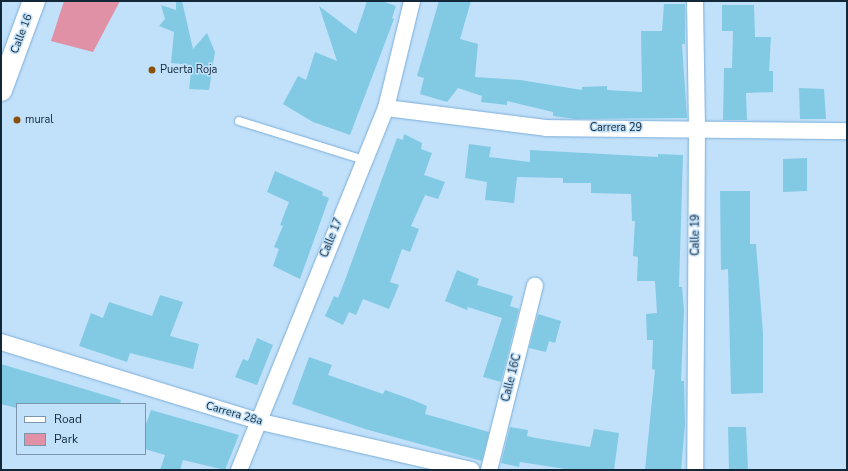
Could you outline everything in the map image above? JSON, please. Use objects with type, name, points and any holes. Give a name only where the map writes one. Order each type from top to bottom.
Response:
[{"type":"highway","name":"Calle 16","points":[[1,90],[8,55],[34,1]]},
{"type":"street","name":"Calle 17","points":[[239,470],[257,421],[386,108],[412,1]]},
{"type":"street","name":"Calle 19","points":[[695,1],[697,127],[695,470]]},
{"type":"street","name":"Carrera 29","points":[[386,108],[546,128],[697,127],[847,131]]},
{"type":"street","name":"Calle 16C","points":[[489,470],[535,286]]},
{"type":"street","name":"Carrera 28a","points":[[1,342],[257,421],[471,470]]},
{"type":"lane","points":[[239,121],[364,160]]},
{"type":"green space","points":[[64,1],[120,1],[93,52],[51,41]]},
{"type":"building","points":[[176,1],[182,1],[193,49],[207,33],[215,52],[209,90],[189,89],[192,65],[171,63],[174,32],[159,26],[165,19],[161,5],[176,10]]},
{"type":"building","points":[[367,1],[382,1],[396,6],[392,18],[394,19],[350,135],[313,122],[283,104],[298,76],[306,80],[315,52],[337,61],[319,6],[356,34]]},
{"type":"building","points":[[439,1],[471,1],[460,39],[478,44],[475,77],[520,80],[582,90],[582,87],[607,86],[607,90],[642,92],[641,31],[662,31],[664,4],[685,4],[685,44],[682,44],[687,118],[575,119],[553,116],[553,112],[507,101],[507,105],[481,102],[482,96],[458,88],[447,102],[420,94],[424,78],[417,76]]},
{"type":"building","points":[[722,5],[754,5],[755,37],[771,37],[769,71],[773,71],[773,92],[746,93],[747,120],[723,120],[724,68],[732,68],[733,31],[722,31]]},
{"type":"building","points":[[799,88],[824,89],[826,119],[800,119]]},
{"type":"building","points":[[404,134],[422,143],[421,149],[432,153],[424,175],[445,182],[438,199],[425,195],[411,226],[419,229],[410,252],[402,249],[390,282],[399,285],[389,309],[363,299],[356,315],[349,312],[343,325],[325,316],[334,296],[338,298],[397,138],[403,140]]},
{"type":"building","points":[[469,144],[491,147],[489,157],[530,162],[530,150],[658,157],[658,154],[683,155],[679,287],[682,287],[684,310],[681,381],[684,381],[685,424],[681,470],[645,470],[655,370],[652,369],[653,340],[647,340],[646,314],[657,313],[655,281],[637,281],[638,257],[633,256],[635,221],[632,221],[631,194],[591,193],[591,183],[563,183],[563,178],[517,177],[514,203],[485,200],[487,182],[465,178]]},
{"type":"building","points":[[807,158],[807,191],[783,192],[783,159]]},
{"type":"building","points":[[275,171],[323,192],[322,195],[329,198],[300,279],[273,266],[279,249],[274,247],[283,226],[280,225],[289,202],[267,192]]},
{"type":"building","points":[[720,191],[750,191],[750,244],[756,244],[763,333],[763,393],[731,394],[728,269],[721,270]]},
{"type":"building","points":[[457,270],[479,279],[477,285],[513,296],[510,306],[519,309],[501,382],[483,377],[502,318],[468,307],[467,310],[445,301]]},
{"type":"building","points":[[160,295],[183,302],[170,336],[199,344],[193,369],[130,353],[127,362],[79,346],[91,313],[103,318],[109,302],[152,316]]},
{"type":"building","points":[[538,314],[561,321],[555,343],[549,341],[546,352],[529,348]]},
{"type":"building","points":[[257,338],[273,345],[257,385],[235,377],[243,359],[248,361]]},
{"type":"building","points":[[309,357],[332,365],[328,375],[383,394],[385,390],[427,406],[425,414],[489,432],[482,461],[365,429],[292,404]]},
{"type":"building","points":[[1,364],[121,400],[120,403],[16,403],[16,408],[1,404]]},
{"type":"building","points":[[151,410],[239,435],[225,470],[183,460],[180,470],[160,470],[165,455],[146,449],[146,424]]},
{"type":"building","points":[[510,427],[528,430],[527,436],[590,447],[594,429],[619,433],[614,470],[572,470],[520,462],[519,467],[501,463]]},
{"type":"building","points":[[728,427],[746,427],[748,470],[729,470]]},
{"type":"place","name":"Puerta Roja","points":[[152,70]]},
{"type":"place","name":"mural","points":[[17,120]]}]
